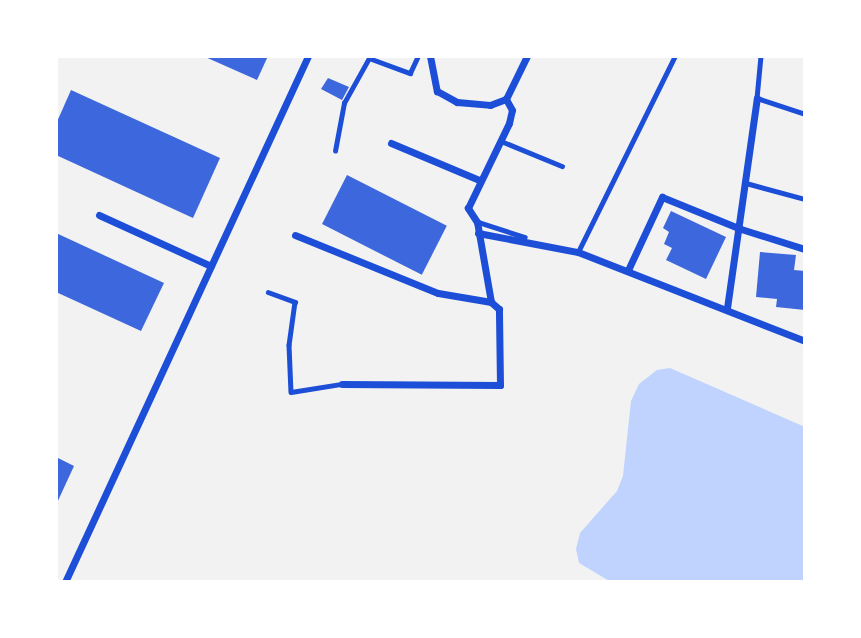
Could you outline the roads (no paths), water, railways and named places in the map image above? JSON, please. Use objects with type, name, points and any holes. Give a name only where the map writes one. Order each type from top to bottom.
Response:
[{"type":"street","points":[[65,582],[308,56]]},
{"type":"street","points":[[430,56],[437,91],[457,102],[490,105],[506,99],[527,56]]},
{"type":"street","points":[[727,308],[741,229],[757,98]]},
{"type":"street","points":[[491,302],[477,222],[468,208],[512,110],[506,99]]},
{"type":"street","points":[[391,143],[479,180]]},
{"type":"street","points":[[628,271],[662,197],[741,229],[805,249]]},
{"type":"street","points":[[99,215],[211,266]]},
{"type":"street","points":[[478,233],[579,252],[805,340]]},
{"type":"street","points":[[295,235],[438,293],[491,302],[499,309],[500,385],[342,384]]},
{"type":"lane","points":[[334,151],[344,103],[369,58],[410,73],[418,56]]},
{"type":"lane","points":[[579,252],[675,56]]},
{"type":"lane","points":[[761,56],[757,98],[805,114]]},
{"type":"lane","points":[[500,141],[562,166]]},
{"type":"lane","points":[[746,183],[805,199]]},
{"type":"lane","points":[[477,222],[525,237]]},
{"type":"lane","points":[[268,292],[295,302],[289,345],[291,392],[342,384]]},
{"type":"water","points":[[670,368],[805,427],[805,582],[611,582],[579,563],[576,549],[580,533],[617,491],[623,476],[631,401],[639,384],[657,370]]}]
